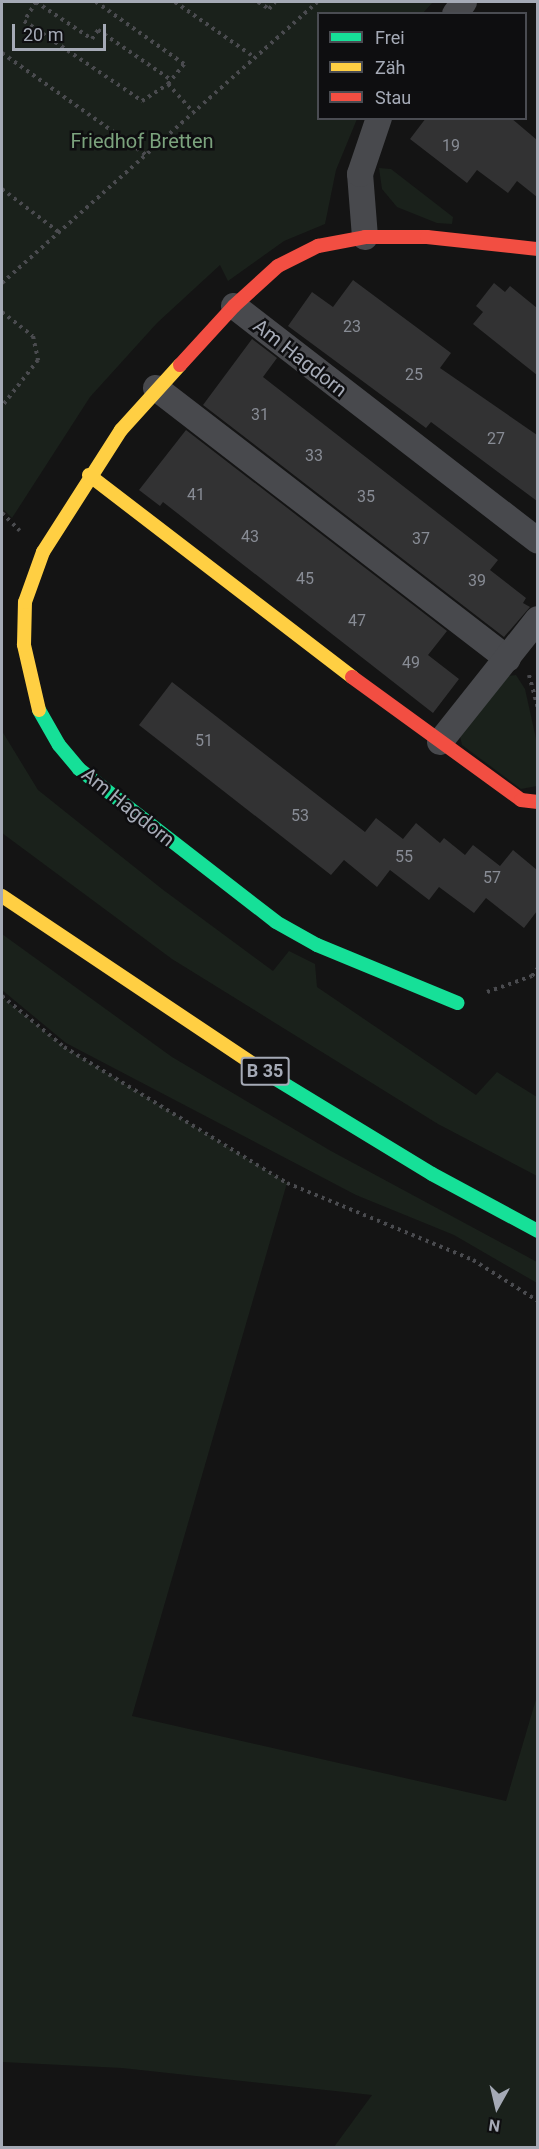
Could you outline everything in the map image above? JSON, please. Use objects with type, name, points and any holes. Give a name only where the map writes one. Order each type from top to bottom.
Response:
[{"type":"street","points":[[365,237],[360,174],[379,120]]},
{"type":"street","name":"Am Hagdorn","points":[[458,1003],[317,945],[276,922],[79,769],[59,745],[39,711],[30,680],[24,645],[25,602],[43,552],[89,475],[156,388],[234,306],[278,266],[318,246],[365,237],[427,237],[537,249]]},
{"type":"street","name":"Am Hagdorn","points":[[234,306],[537,540]]},
{"type":"street","points":[[156,388],[508,659]]},
{"type":"street","points":[[89,475],[440,742],[521,800],[537,802]]},
{"type":"street","points":[[440,742],[508,659],[537,619]]},
{"type":"street","name":"B 35","points":[[2,896],[267,1073],[432,1174],[537,1231]]},
{"type":"path","points":[[96,2],[184,64],[169,82],[142,101],[24,21],[36,2],[92,39],[98,30],[169,82],[194,112]]},
{"type":"path","points":[[175,2],[254,57]]},
{"type":"path","points":[[258,2],[269,9],[275,2]]},
{"type":"path","points":[[2,283],[317,2]]},
{"type":"path","points":[[2,53],[146,155]]},
{"type":"path","points":[[2,189],[60,233]]},
{"type":"path","points":[[2,312],[33,336],[38,360],[2,406]]},
{"type":"path","points":[[530,676],[537,709]]},
{"type":"path","points":[[458,1003],[532,976],[537,968]]},
{"type":"path","points":[[2,996],[64,1047],[287,1183],[473,1260],[537,1301]]},
{"type":"green space","name":"Friedhof Bretten","points":[[2,2],[433,2],[424,12],[317,12],[317,120],[357,120],[336,170],[325,224],[284,241],[228,281],[220,265],[157,323],[90,397],[12,518],[4,510],[2,514]]},
{"type":"green space","points":[[379,168],[391,169],[453,217],[452,224],[437,223],[397,207],[382,189]]},
{"type":"green space","points":[[516,675],[525,689],[537,743],[537,786],[521,789],[462,745],[459,732],[500,677]]},
{"type":"green space","points":[[2,731],[38,790],[162,889],[273,971],[289,951],[315,964],[317,987],[476,1095],[497,1072],[537,1097],[537,1176],[438,1124],[172,959],[2,833]]},
{"type":"green space","points":[[2,934],[172,1057],[331,1151],[537,1262],[537,1283],[454,1235],[356,1195],[66,1043],[2,990]]},
{"type":"green space","points":[[2,997],[64,1047],[287,1183],[132,1716],[506,1801],[537,1696],[537,2147],[334,2147],[372,2095],[122,2068],[2,2062]]},
{"type":"building","points":[[424,120],[513,120],[537,140],[537,197],[517,181],[508,193],[477,170],[467,183],[410,139]]},
{"type":"building","points":[[353,280],[451,353],[440,368],[537,435],[537,501],[431,422],[426,428],[288,326],[312,292],[333,307]]},
{"type":"building","points":[[494,283],[505,292],[510,286],[537,308],[537,375],[473,324],[483,312],[476,306]]},
{"type":"building","points":[[252,339],[277,358],[263,377],[498,560],[490,570],[526,598],[523,603],[530,607],[504,637],[203,405]]},
{"type":"building","points":[[186,430],[447,631],[428,655],[459,679],[433,713],[163,502],[160,506],[139,490]]},
{"type":"building","points":[[172,682],[365,832],[376,818],[403,839],[416,823],[440,843],[444,838],[465,855],[473,845],[500,866],[513,850],[537,870],[537,911],[524,928],[486,898],[474,913],[439,887],[429,900],[390,870],[377,887],[344,860],[331,875],[139,725]]},
{"type":"traffic: fast","points":[[39,710],[59,745],[79,769],[276,922],[317,945],[458,1003]]},
{"type":"traffic: fast","points":[[271,1076],[432,1174],[538,1231]]},
{"type":"traffic: slow","points":[[39,710],[24,645],[25,602],[43,552],[121,430],[180,365]]},
{"type":"traffic: slow","points":[[89,475],[352,677]]},
{"type":"traffic: slow","points":[[2,896],[271,1076]]},
{"type":"traffic: jam","points":[[180,365],[234,306],[278,266],[318,246],[365,237],[427,237],[538,249]]},
{"type":"traffic: jam","points":[[352,677],[521,800],[538,802]]}]
